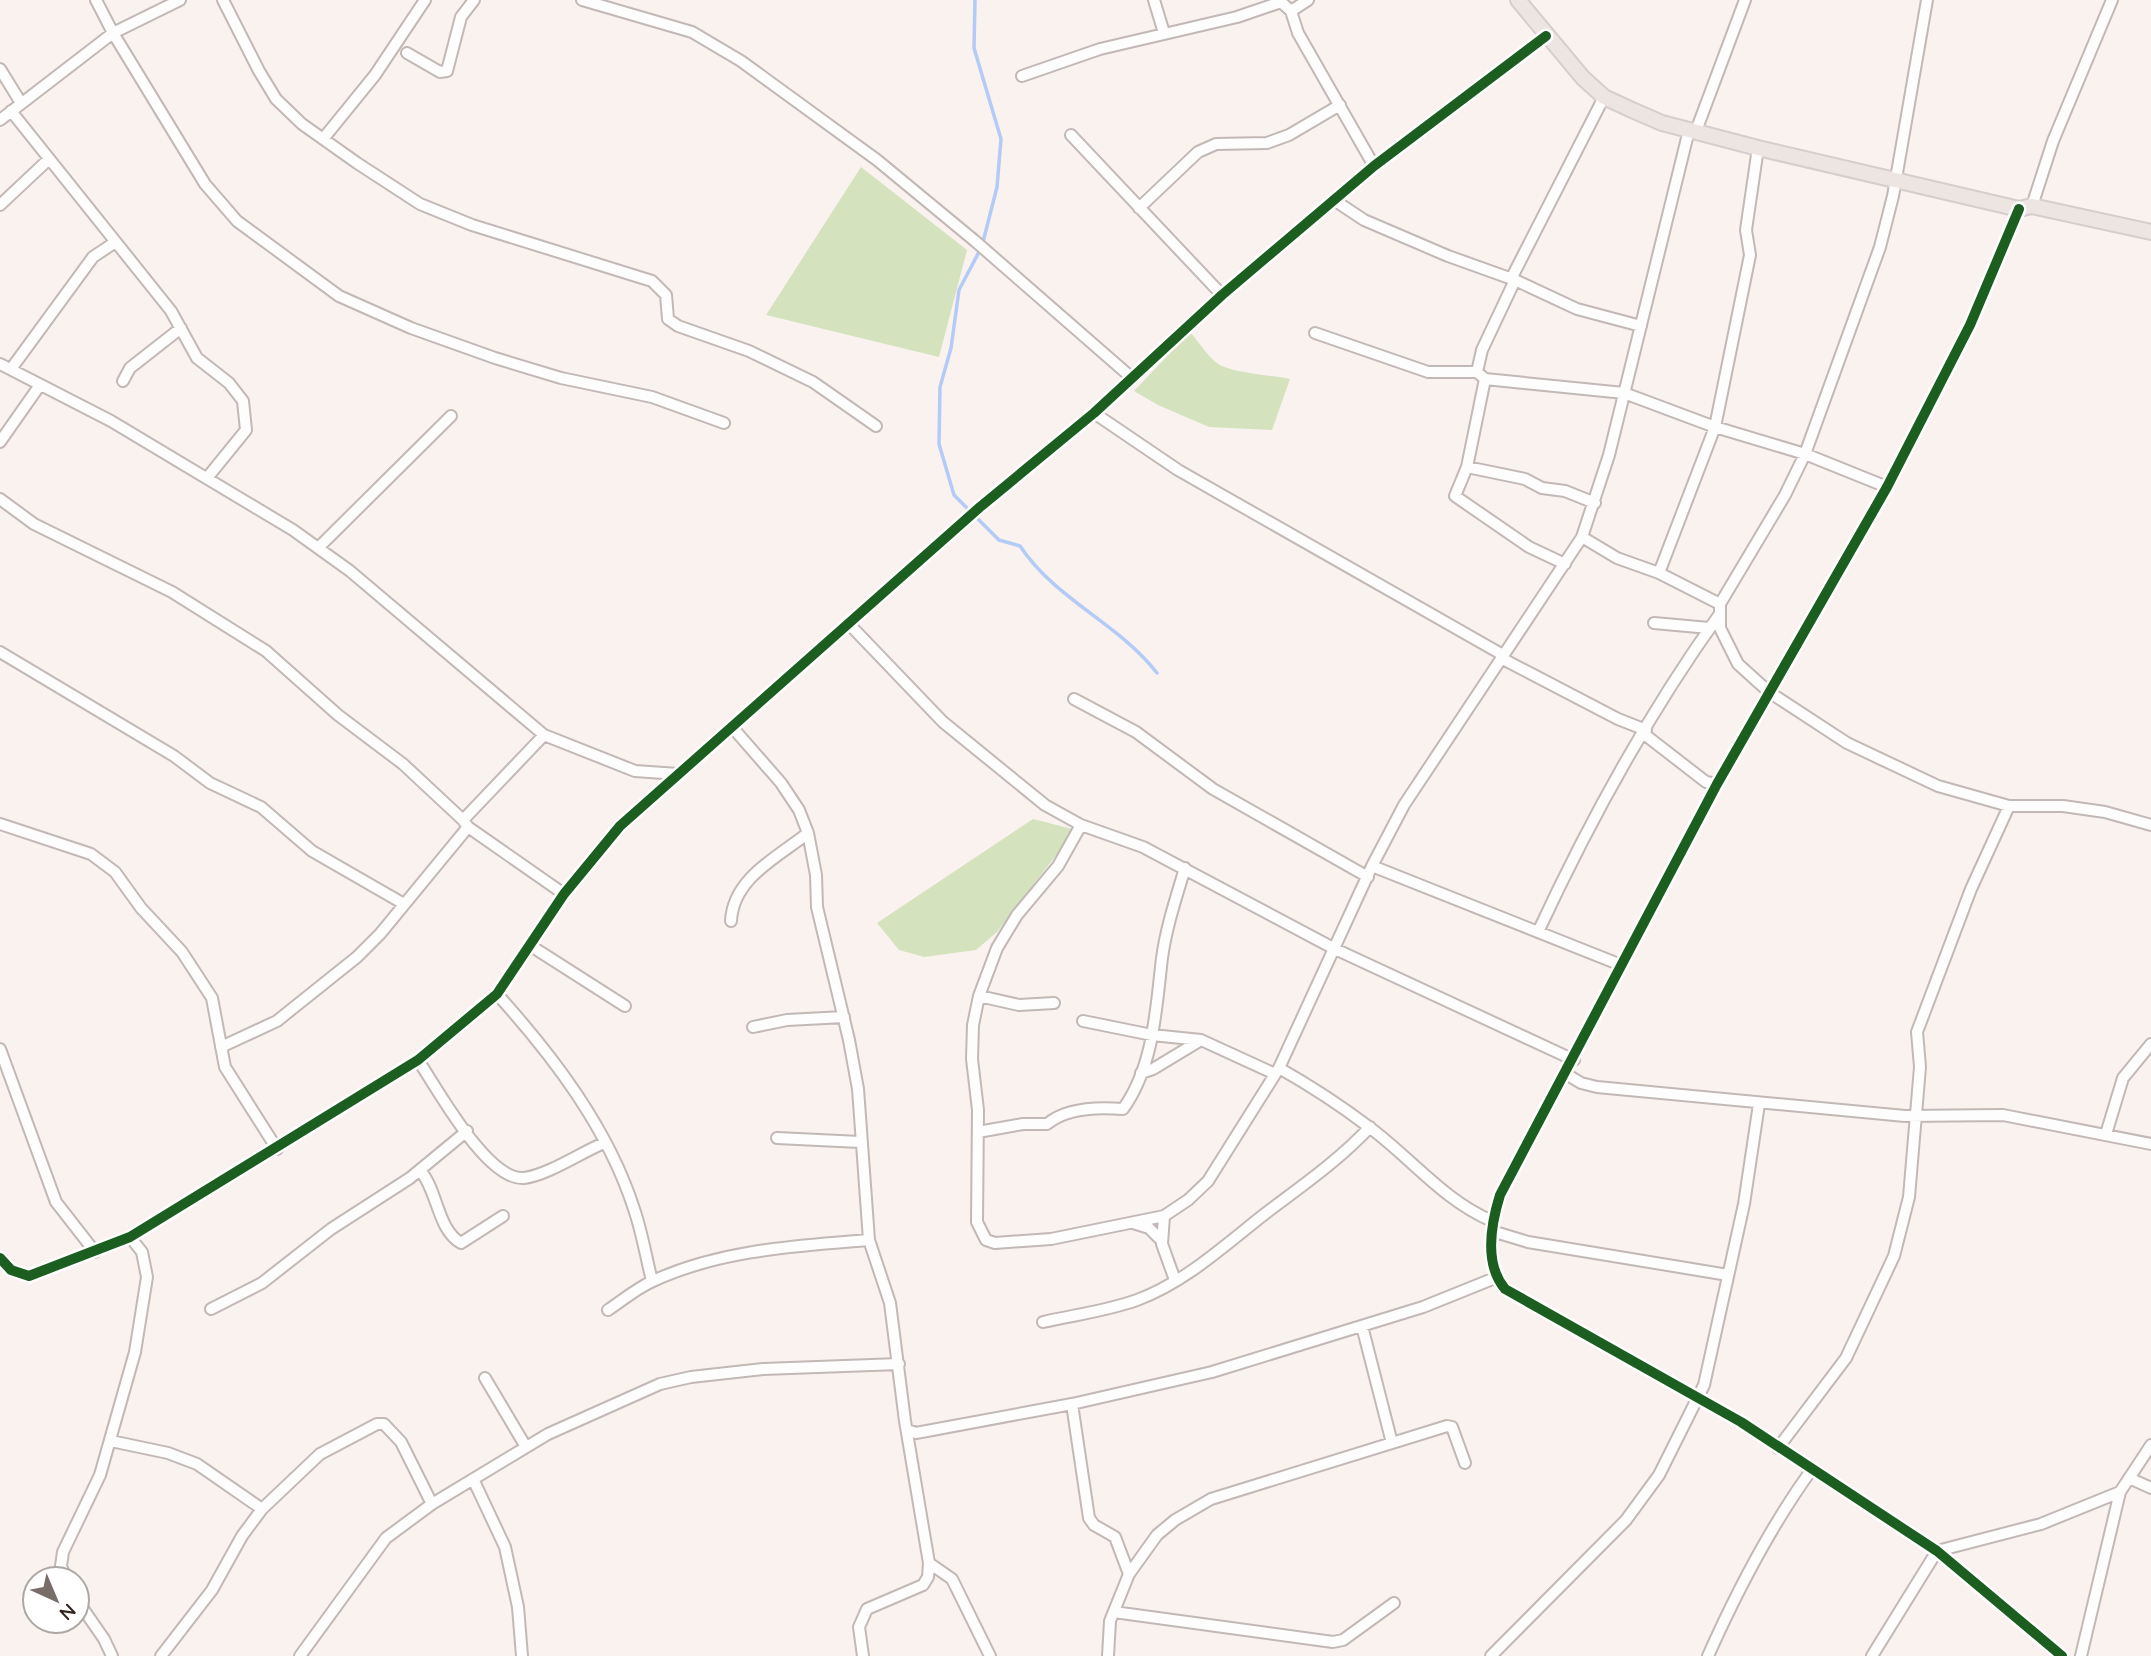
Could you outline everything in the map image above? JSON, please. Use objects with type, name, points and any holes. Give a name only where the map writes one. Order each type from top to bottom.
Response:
[{"type":"main road","points":[[1520,1],[1546,36],[1604,97],[1662,122],[1894,182],[2151,232]]},
{"type":"street","points":[[96,0],[113,33],[205,184],[237,221],[339,296],[411,328],[495,358],[561,378],[652,397],[724,423]]},
{"type":"street","points":[[0,120],[113,33],[180,0]]},
{"type":"street","points":[[223,0],[276,99],[323,139],[420,204],[472,226],[652,282],[666,295],[668,319],[678,326],[749,351],[813,382],[876,426]]},
{"type":"street","points":[[323,139],[375,75],[425,0]]},
{"type":"street","points":[[407,53],[440,72],[447,71],[461,17],[474,0]]},
{"type":"street","points":[[582,0],[692,32],[741,61],[877,160],[975,240],[990,256],[1132,378]]},
{"type":"street","points":[[1154,0],[1164,33]]},
{"type":"street","points":[[1291,11],[1308,0]]},
{"type":"street","points":[[1081,825],[1058,866],[1017,915],[997,948],[979,996],[972,1048],[978,1132],[977,1222],[986,1240],[995,1243],[1051,1239],[1164,1216],[1188,1200],[1208,1181],[1277,1071],[1370,871],[1404,805],[1582,537],[1595,503],[1693,131],[1745,0]]},
{"type":"street","points":[[1538,932],[1586,835],[1674,679],[1720,609],[1785,495],[1805,454],[1880,247],[1927,0]]},
{"type":"street","points":[[2062,1656],[1937,1551],[1698,1397],[1588,1335],[1538,1311],[1505,1289],[1495,1278],[1492,1226],[1500,1195],[1574,1060],[1717,784],[1887,487],[1970,325],[2026,207],[2112,0]]},
{"type":"street","points":[[1022,76],[1101,49],[1237,17],[1281,2],[1291,11],[1298,33],[1374,166]]},
{"type":"street","points":[[0,1258],[11,1270],[29,1276],[130,1237],[418,1060],[497,993],[564,894],[620,826],[962,522],[1094,413],[1222,295],[1374,166],[1546,36]]},
{"type":"street","points":[[0,69],[21,103]]},
{"type":"street","points":[[1565,564],[1529,547],[1457,500],[1456,491],[1467,467],[1481,376],[1482,350],[1513,280],[1604,97]]},
{"type":"street","points":[[1139,208],[1198,152],[1216,144],[1267,143],[1289,135],[1340,105]]},
{"type":"street","points":[[10,111],[171,311],[197,358],[229,383],[243,401],[247,417],[246,430],[206,478]]},
{"type":"street","points":[[1071,135],[1222,295]]},
{"type":"street","points":[[1659,573],[1715,427],[1750,255],[1746,230],[1758,148]]},
{"type":"street","points":[[0,205],[49,159]]},
{"type":"street","points":[[1334,200],[1364,220],[1577,309],[1641,326]]},
{"type":"street","points":[[114,243],[93,257],[6,367],[111,421],[318,548],[350,571],[544,735],[635,772],[678,774]]},
{"type":"street","points":[[123,381],[130,368],[181,328]]},
{"type":"street","points":[[1315,333],[1428,372],[1624,393],[1715,427],[1805,454],[1887,487]]},
{"type":"street","points":[[0,442],[40,385]]},
{"type":"street","points":[[1094,413],[1188,476],[1502,657],[1645,732],[1697,775],[1717,784]]},
{"type":"street","points":[[318,548],[451,416]]},
{"type":"street","points":[[1467,467],[1525,479],[1542,488],[1564,491],[1595,503]]},
{"type":"street","points":[[0,499],[34,524],[172,592],[266,651],[338,715],[403,764],[466,824],[564,894]]},
{"type":"street","points":[[1582,537],[1617,558],[1659,573],[1720,609]]},
{"type":"street","points":[[1720,609],[1720,628],[1738,664],[1769,692],[1847,743],[1938,786],[2010,806],[2063,806],[2105,811],[2151,825]]},
{"type":"street","points":[[849,624],[943,722],[1045,805],[1081,825],[1116,836],[1185,868],[1335,949],[1574,1060]]},
{"type":"street","points":[[1654,624],[1689,624],[1709,628]]},
{"type":"street","points":[[0,652],[163,749],[210,783],[261,807],[312,851],[404,904]]},
{"type":"street","points":[[1074,699],[1136,732],[1213,789],[1370,871],[1621,965]]},
{"type":"street","points":[[733,728],[781,783],[799,810],[808,833],[816,875],[817,907],[844,1017],[858,1089],[869,1240],[890,1303],[929,1563],[928,1577],[923,1586],[867,1609],[859,1627],[863,1656]]},
{"type":"street","points":[[221,1047],[277,1021],[357,957],[404,904],[466,824],[544,735]]},
{"type":"street","points":[[1778,1448],[1846,1358],[1894,1256],[1909,1197],[1920,1067],[1917,1032],[1971,889],[2010,806]]},
{"type":"street","points":[[0,824],[91,855],[114,872],[141,908],[182,952],[212,998],[225,1067],[277,1149]]},
{"type":"street","points":[[731,921],[735,898],[744,884],[808,833]]},
{"type":"street","points":[[978,1132],[1023,1124],[1047,1124],[1072,1110],[1123,1109],[1141,1073],[1152,1035],[1162,957],[1185,868]]},
{"type":"street","points":[[531,946],[625,1006]]},
{"type":"street","points":[[497,993],[533,1033],[577,1094],[604,1143],[634,1208],[652,1281]]},
{"type":"street","points":[[979,996],[1019,1005],[1055,1003]]},
{"type":"street","points":[[753,1027],[787,1020],[844,1017]]},
{"type":"street","points":[[1083,1021],[1152,1035],[1201,1040],[1277,1071],[1370,1127],[1435,1185],[1471,1212],[1492,1226],[1528,1242],[1728,1275]]},
{"type":"street","points":[[1141,1073],[1153,1069],[1201,1040]]},
{"type":"street","points":[[2106,1134],[2123,1077],[2151,1044]]},
{"type":"street","points":[[0,1049],[56,1202],[94,1252]]},
{"type":"street","points":[[418,1060],[467,1132],[496,1168],[510,1176],[522,1178],[552,1169],[574,1155],[604,1143]]},
{"type":"street","points":[[1566,1074],[1597,1087],[1759,1104],[1917,1115],[2003,1115],[2151,1144]]},
{"type":"street","points":[[1491,1656],[1626,1520],[1659,1475],[1698,1397],[1709,1370],[1744,1204],[1759,1104]]},
{"type":"street","points":[[1043,1322],[1137,1300],[1175,1280],[1238,1237],[1312,1180],[1346,1153],[1370,1127]]},
{"type":"street","points":[[211,1310],[262,1283],[331,1229],[420,1170],[467,1132]]},
{"type":"street","points":[[777,1138],[860,1142]]},
{"type":"street","points":[[420,1170],[430,1184],[448,1230],[461,1242],[503,1216]]},
{"type":"street","points":[[1164,1216],[1162,1241],[1175,1280]]},
{"type":"street","points":[[1133,1223],[1149,1228],[1162,1241]]},
{"type":"street","points":[[61,1565],[64,1552],[100,1475],[135,1352],[147,1278],[142,1252],[130,1237]]},
{"type":"street","points":[[608,1310],[652,1281],[710,1262],[757,1252],[869,1240]]},
{"type":"street","points":[[907,1430],[916,1433],[1072,1404],[1212,1371],[1423,1307],[1495,1278]]},
{"type":"street","points":[[1362,1326],[1392,1443]]},
{"type":"street","points":[[300,1656],[387,1538],[432,1504],[526,1447],[601,1409],[660,1384],[691,1377],[750,1370],[899,1364]]},
{"type":"street","points":[[485,1378],[526,1447]]},
{"type":"street","points":[[1072,1404],[1088,1518],[1094,1525],[1115,1537],[1129,1574]]},
{"type":"street","points":[[161,1656],[212,1590],[242,1536],[262,1509],[320,1454],[377,1424],[384,1424],[401,1442],[432,1504]]},
{"type":"street","points":[[1108,1656],[1110,1621],[1129,1574],[1157,1535],[1175,1520],[1212,1499],[1447,1426],[1452,1427],[1465,1463]]},
{"type":"street","points":[[111,1441],[167,1453],[197,1464],[262,1509]]},
{"type":"street","points":[[2081,1656],[2120,1492],[2151,1444]]},
{"type":"street","points":[[1708,1656],[1741,1585],[1790,1500],[1812,1469]]},
{"type":"street","points":[[2130,1478],[2151,1488]]},
{"type":"street","points":[[473,1479],[505,1547],[518,1607],[522,1656]]},
{"type":"street","points":[[1872,1656],[1937,1551],[2041,1524],[2120,1492]]},
{"type":"street","points":[[929,1563],[951,1578],[990,1656]]},
{"type":"street","points":[[1114,1612],[1333,1643],[1343,1640],[1394,1603]]},
{"type":"street","points":[[91,1620],[112,1656]]},
{"type":"green space","points":[[861,167],[967,250],[939,357],[766,315]]},
{"type":"green space","points":[[1190,332],[1208,355],[1226,368],[1290,379],[1272,430],[1209,427],[1158,405],[1134,391]]},
{"type":"green space","points":[[1033,819],[1072,829],[1057,854],[997,932],[976,950],[924,957],[899,950],[877,923]]},
{"type":"waterway","points":[[975,0],[974,48],[1001,139],[997,187],[983,242]]},
{"type":"waterway","points":[[980,250],[959,290],[951,348],[940,387],[939,444],[954,495],[999,540],[1020,546],[1051,582],[1124,640],[1157,673]]},
{"type":"cycle path","points":[[0,1258],[11,1270],[29,1276],[130,1237],[418,1060],[497,994],[564,894],[620,826],[980,507],[1094,413],[1222,295],[1374,166],[1546,36]]},
{"type":"cycle path","points":[[2019,209],[1970,325],[1887,487],[1717,784],[1500,1195],[1491,1244],[1494,1268],[1505,1289],[1741,1422],[1937,1551],[2062,1656]]}]
